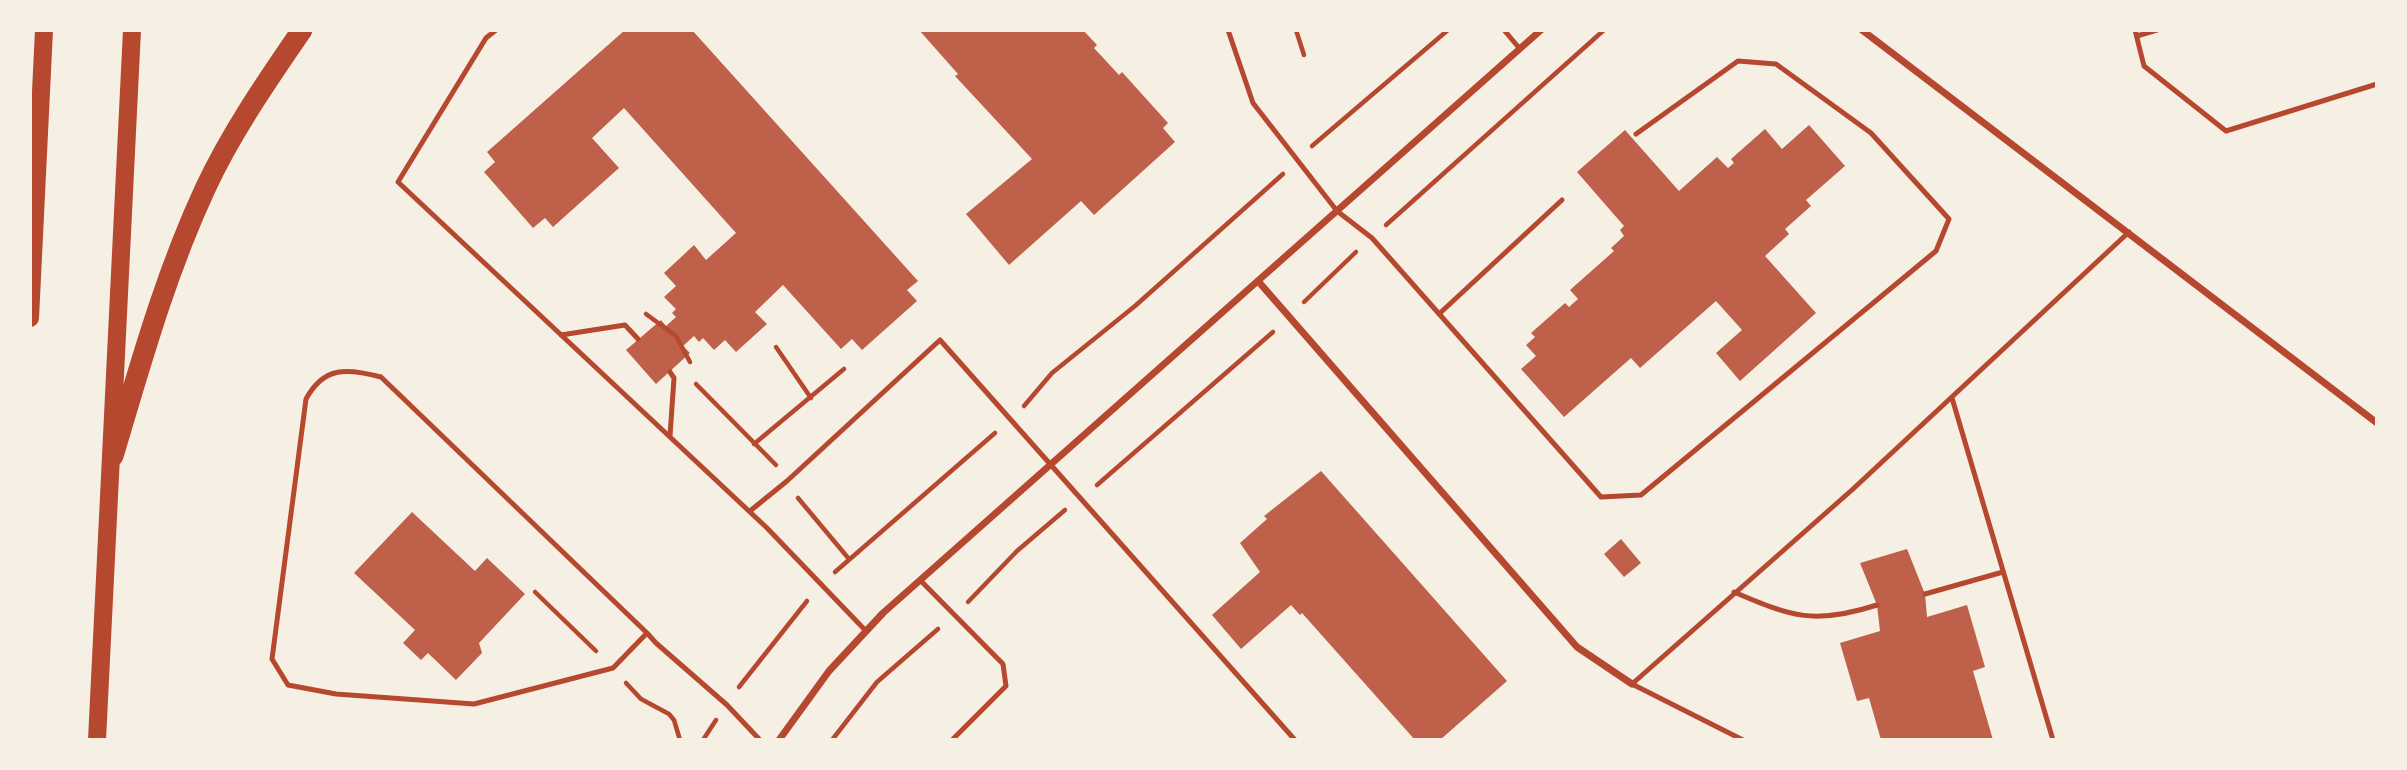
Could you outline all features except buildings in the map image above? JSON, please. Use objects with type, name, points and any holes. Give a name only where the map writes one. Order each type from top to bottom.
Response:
[{"type":"highway","points":[[113,456],[153,320],[205,188],[257,96],[302,30]]},
{"type":"main road","points":[[30,318],[44,30]]},
{"type":"main road","points":[[97,740],[132,30]]},
{"type":"street","points":[[779,740],[830,671],[866,631],[920,580],[1541,30]]},
{"type":"street","points":[[1862,30],[2377,422]]},
{"type":"street","points":[[1258,281],[1577,646],[1632,684]]},
{"type":"lane","points":[[496,30],[486,38],[398,183],[750,511],[866,631]]},
{"type":"lane","points":[[1228,30],[1253,103],[1296,161],[1337,211],[1372,238],[1601,497],[1641,495],[1936,251],[1949,219],[1871,133],[1776,64],[1738,61],[1636,134]]},
{"type":"lane","points":[[1504,30],[1520,49]]},
{"type":"lane","points":[[2157,30],[2136,33],[2144,66],[2227,131],[2377,84]]},
{"type":"lane","points":[[1439,314],[1562,200]]},
{"type":"lane","points":[[1743,740],[1632,684],[1952,398],[2129,232]]},
{"type":"lane","points":[[561,335],[625,325],[638,339]]},
{"type":"lane","points":[[750,511],[787,481],[940,340],[1296,740]]},
{"type":"lane","points":[[647,633],[613,668],[474,704],[336,694],[288,685],[272,659],[306,399],[315,382],[334,372],[361,372],[381,377],[647,633],[727,705],[760,740]]},
{"type":"lane","points":[[670,372],[674,378],[670,436]]},
{"type":"lane","points":[[1952,398],[2053,740]]},
{"type":"lane","points":[[1925,594],[2003,572]]},
{"type":"lane","points":[[920,580],[1003,664],[1006,686],[952,740]]},
{"type":"lane","points":[[1734,592],[1785,614],[1810,617],[1843,616],[1877,605]]},
{"type":"path","points":[[1296,30],[1304,55]]},
{"type":"path","points":[[704,740],[752,666],[822,585],[1034,397],[1052,373],[1135,306],[1296,161],[1448,30]]},
{"type":"path","points":[[832,740],[877,682],[954,616],[1017,551],[1290,317],[1345,260],[1604,30]]},
{"type":"path","points":[[776,347],[811,398]]},
{"type":"path","points":[[754,444],[844,369]]}]
